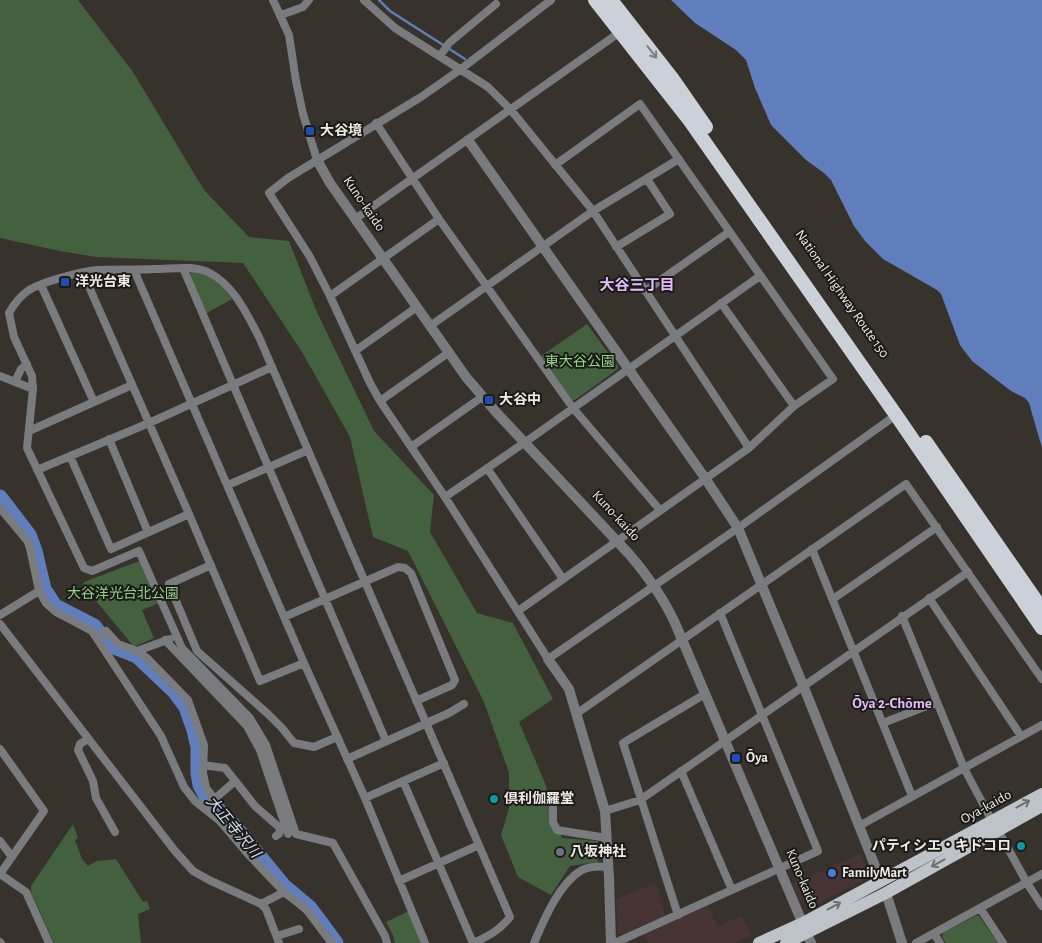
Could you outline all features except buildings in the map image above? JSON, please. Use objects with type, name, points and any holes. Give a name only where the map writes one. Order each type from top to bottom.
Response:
[{"type":"highway","points":[[594,0],[626,28]]},
{"type":"highway","name":"National Highway Route 150","points":[[611,0],[626,28],[1042,628]]},
{"type":"highway","name":"National Highway Route 150","points":[[626,28],[672,78],[1042,609]]},
{"type":"main road","name":"Oya-kaido","points":[[786,943],[807,933],[884,887],[995,826],[1042,794]]},
{"type":"main road","name":"Oya-kaido","points":[[995,826],[1042,806]]},
{"type":"main road","name":"Oya-kaido","points":[[759,943],[807,933]]},
{"type":"street","points":[[273,0],[289,35],[303,114],[317,160]]},
{"type":"street","points":[[281,15],[303,7],[309,0]]},
{"type":"street","points":[[364,0],[395,28],[488,87],[511,110],[592,211],[749,448]]},
{"type":"street","points":[[551,0],[422,97],[376,122],[288,178],[269,193],[310,257],[380,401],[569,689],[605,811],[609,867],[610,943]]},
{"type":"street","points":[[440,56],[449,43],[496,4]]},
{"type":"street","points":[[355,219],[626,28]]},
{"type":"street","points":[[518,611],[749,448],[794,406],[833,379],[640,104],[554,165]]},
{"type":"street","points":[[376,122],[439,219],[573,408],[660,510]]},
{"type":"street","points":[[468,140],[738,528],[884,887],[902,943]]},
{"type":"street","points":[[430,326],[592,211],[679,159]]},
{"type":"street","name":"Kuno-kaido","points":[[317,160],[330,183],[382,259],[448,353],[482,397],[637,563],[670,611],[807,933]]},
{"type":"street","points":[[616,247],[670,214],[647,179]]},
{"type":"street","points":[[330,296],[439,219]]},
{"type":"street","points":[[645,291],[729,232]]},
{"type":"street","points":[[183,268],[386,741]]},
{"type":"street","points":[[387,943],[385,936],[333,843],[296,834],[266,745],[250,718],[182,648],[139,551],[92,571],[84,568],[27,448],[33,389],[32,376],[14,337],[9,313],[15,302],[29,290],[83,272],[96,270],[183,268],[207,272],[219,280],[243,308],[272,367],[510,916],[503,926],[493,934],[473,943],[403,781]]},
{"type":"street","points":[[134,270],[304,663],[365,798],[425,943]]},
{"type":"street","points":[[83,272],[260,681],[304,663]]},
{"type":"street","points":[[444,497],[524,443],[760,276]]},
{"type":"street","points":[[41,285],[94,402]]},
{"type":"street","points":[[721,303],[794,406]]},
{"type":"street","points":[[355,351],[417,307]]},
{"type":"street","points":[[380,401],[448,353]]},
{"type":"street","points":[[16,382],[22,369],[27,364]]},
{"type":"street","points":[[37,470],[149,423],[272,367]]},
{"type":"street","points":[[0,376],[33,389]]},
{"type":"street","points":[[29,431],[132,385]]},
{"type":"street","points":[[411,447],[482,397]]},
{"type":"street","points":[[548,659],[738,528],[896,415]]},
{"type":"street","points":[[109,439],[148,532]]},
{"type":"street","points":[[228,484],[308,450]]},
{"type":"street","points":[[70,456],[111,549],[189,514]]},
{"type":"street","points":[[487,468],[563,579]]},
{"type":"street","points":[[576,714],[906,484],[1042,678]]},
{"type":"street","points":[[0,508],[29,543],[38,591],[46,603],[56,612],[103,639],[148,658],[188,700],[204,745],[203,773],[206,788],[214,799]]},
{"type":"street","points":[[832,599],[937,528]]},
{"type":"street","points":[[812,549],[912,796]]},
{"type":"street","points":[[211,565],[169,584],[197,651],[275,721],[294,743],[314,747],[338,737]]},
{"type":"street","points":[[284,617],[398,567],[405,568],[411,573],[455,680],[452,685],[416,700]]},
{"type":"street","points":[[605,811],[640,800],[726,742],[803,685],[902,616],[968,572]]},
{"type":"street","points":[[0,615],[38,591]]},
{"type":"street","points":[[929,598],[1021,736]]},
{"type":"street","points":[[615,943],[818,851],[720,613]]},
{"type":"street","points":[[902,616],[964,768],[1027,883],[1042,906]]},
{"type":"street","points":[[0,624],[175,851],[193,871],[261,904],[266,909],[278,940],[299,929]]},
{"type":"street","points":[[137,652],[177,637]]},
{"type":"street","points":[[103,639],[161,736],[184,787],[195,801],[205,807],[219,820],[284,892],[306,910],[332,943]]},
{"type":"street","points":[[165,640],[247,726],[260,750],[288,834]]},
{"type":"street","points":[[678,915],[623,743],[705,694]]},
{"type":"street","points":[[883,723],[937,702]]},
{"type":"street","points":[[347,759],[464,704]]},
{"type":"street","points":[[859,826],[1042,725]]},
{"type":"street","points":[[88,739],[80,744],[78,750],[93,781],[96,798],[115,832]]},
{"type":"street","points":[[0,749],[44,810],[0,874],[26,892],[49,943]]},
{"type":"street","points":[[365,798],[444,763]]},
{"type":"street","points":[[203,765],[225,768],[234,782],[255,806],[280,828],[279,834],[276,836]]},
{"type":"street","points":[[681,771],[732,890]]},
{"type":"street","points":[[205,807],[234,782]]},
{"type":"street","points":[[553,807],[553,822],[557,830],[607,838]]},
{"type":"street","points":[[0,841],[12,857]]},
{"type":"street","points":[[399,881],[479,845]]},
{"type":"street","points":[[534,943],[562,889],[573,877],[583,869],[596,866],[609,867]]},
{"type":"street","points":[[916,943],[1042,874]]},
{"type":"street","points":[[261,904],[284,892]]},
{"type":"street","points":[[980,908],[1003,943]]},
{"type":"street","points":[[934,934],[940,943]]},
{"type":"shaded area","points":[[861,854],[866,867],[862,881],[818,904],[799,900],[792,884]]},
{"type":"shaded area","points":[[655,883],[668,923],[708,906],[717,926],[742,916],[751,935],[735,943],[648,943],[641,926],[622,935],[618,933],[616,899]]},
{"type":"green space","points":[[0,0],[78,0],[133,72],[204,190],[249,237],[289,241],[316,310],[374,431],[434,495],[430,532],[477,613],[513,623],[553,699],[519,722],[545,783],[562,838],[598,841],[598,862],[570,866],[551,895],[518,877],[501,835],[509,808],[509,773],[484,702],[408,551],[373,537],[350,437],[302,352],[243,263],[96,257],[0,238]]},
{"type":"green space","points":[[191,272],[214,280],[232,299],[205,314],[189,276]]},
{"type":"green space","name":"東大谷公園","points":[[587,324],[618,366],[618,369],[575,400],[572,400],[541,356]]},
{"type":"green space","name":"大谷洋光台北公園","points":[[139,561],[159,603],[142,610],[154,638],[134,647],[83,585],[84,582]]},
{"type":"green space","points":[[73,824],[78,838],[75,840],[82,859],[88,866],[97,861],[116,859],[143,902],[147,901],[150,909],[138,914],[141,943],[54,943],[31,892],[31,886]]},
{"type":"green space","points":[[409,911],[421,943],[395,943],[386,922]]},
{"type":"green space","points":[[977,915],[998,943],[946,943],[942,937],[943,933]]},
{"type":"water","points":[[671,0],[1042,0],[1042,448],[1029,403],[1025,398],[1011,391],[972,361],[960,345],[941,294],[883,259],[865,241],[854,226],[831,180],[806,160],[771,125],[755,88],[746,60],[736,50],[695,23]]},
{"type":"waterway","points":[[379,0],[390,11],[465,59]]},
{"type":"waterway","name":"大正寺沢川","points":[[0,497],[29,535],[44,589],[55,606],[94,626],[109,645],[137,656],[174,691],[186,707],[194,730],[198,747],[200,785],[207,798],[238,830],[284,886],[310,908],[336,943]]},
{"type":"place","name":"大谷境","points":[[310,131]]},
{"type":"place","name":"洋光台東","points":[[65,282]]},
{"type":"place","name":"大谷中","points":[[489,400]]},
{"type":"place","name":"Ōya","points":[[736,758]]},
{"type":"place","name":"倶利伽羅堂","points":[[494,799]]},
{"type":"place","name":"パティシエ・キドコロ","points":[[1021,846]]},
{"type":"place","name":"八坂神社","points":[[560,852]]},
{"type":"place","name":"FamilyMart","points":[[832,873]]},
{"type":"district","name":"大谷三丁目","points":[[637,285]]},
{"type":"district","name":"Ōya 2-Chōme","points":[[892,703]]}]
